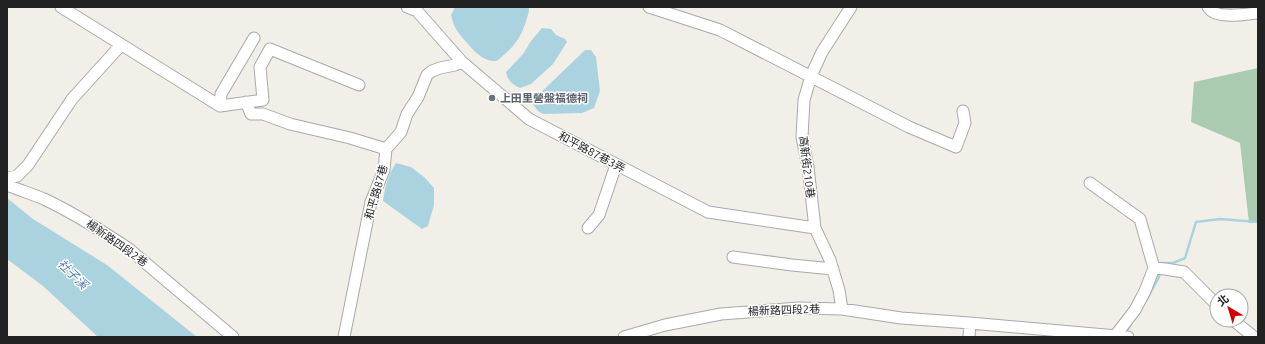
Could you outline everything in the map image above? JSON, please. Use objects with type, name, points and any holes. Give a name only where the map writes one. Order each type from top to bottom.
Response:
[{"type":"street","points":[[61,7],[220,106],[263,100],[260,67],[270,49],[359,85]]},
{"type":"street","name":"和平路87巷3弄","points":[[407,7],[417,11],[462,62],[529,119],[708,212],[815,228]]},
{"type":"street","points":[[649,7],[720,30],[909,127],[956,147],[965,123],[963,111]]},
{"type":"street","name":"高新街210巷","points":[[842,309],[839,290],[830,260],[815,228],[808,167],[802,137],[804,100],[811,76],[822,52],[851,7]]},
{"type":"street","points":[[1208,7],[1210,10],[1221,15],[1258,13]]},
{"type":"street","points":[[220,106],[221,94],[254,38]]},
{"type":"street","points":[[7,178],[17,176],[28,164],[72,99],[121,44]]},
{"type":"street","points":[[386,149],[401,132],[407,114],[418,97],[427,75],[440,68],[462,62]]},
{"type":"street","name":"和平路87巷","points":[[246,102],[251,114],[263,114],[290,124],[350,138],[386,149],[384,170],[371,202],[344,337]]},
{"type":"street","points":[[588,228],[599,215],[616,165]]},
{"type":"street","points":[[1090,184],[1140,219],[1154,268],[1145,292],[1135,310],[1115,336]]},
{"type":"street","name":"楊新路四段2巷","points":[[7,185],[44,199],[79,217],[113,238],[233,337]]},
{"type":"street","points":[[733,257],[833,269]]},
{"type":"street","points":[[1154,268],[1165,268],[1184,272],[1209,297]]},
{"type":"street","name":"楊新路四段2巷","points":[[624,337],[665,325],[721,314],[799,308],[842,309],[901,318],[1128,337]]},
{"type":"street","points":[[969,337],[970,323]]},
{"type":"street","points":[[1243,328],[1254,337]]},
{"type":"green space","points":[[1258,68],[1258,223],[1249,223],[1240,143],[1191,122],[1194,82]]},
{"type":"water","points":[[455,7],[529,7],[529,11],[518,39],[505,54],[495,61],[485,59],[479,55],[459,34],[455,28],[451,15]]},
{"type":"water","points":[[542,28],[551,29],[556,35],[565,39],[567,42],[553,64],[531,84],[520,88],[511,82],[506,72],[523,54],[531,41]]},
{"type":"water","points":[[585,50],[591,50],[596,57],[600,91],[594,108],[582,113],[543,114],[538,111],[531,102]]},
{"type":"water","points":[[396,163],[411,167],[424,177],[434,188],[434,205],[428,226],[422,229],[383,201],[387,181]]},
{"type":"water","name":"社子溪","points":[[7,198],[33,219],[107,265],[197,337],[98,337],[43,286],[7,259]]},
{"type":"waterway","points":[[1161,263],[1173,263],[1185,258],[1196,222],[1220,219],[1258,222]]},
{"type":"waterway","points":[[1146,301],[1159,277],[1159,272]]},
{"type":"waterway","points":[[1128,329],[1131,324]]},
{"type":"place","name":"上田里營盤福德祠","points":[[492,98]]}]
